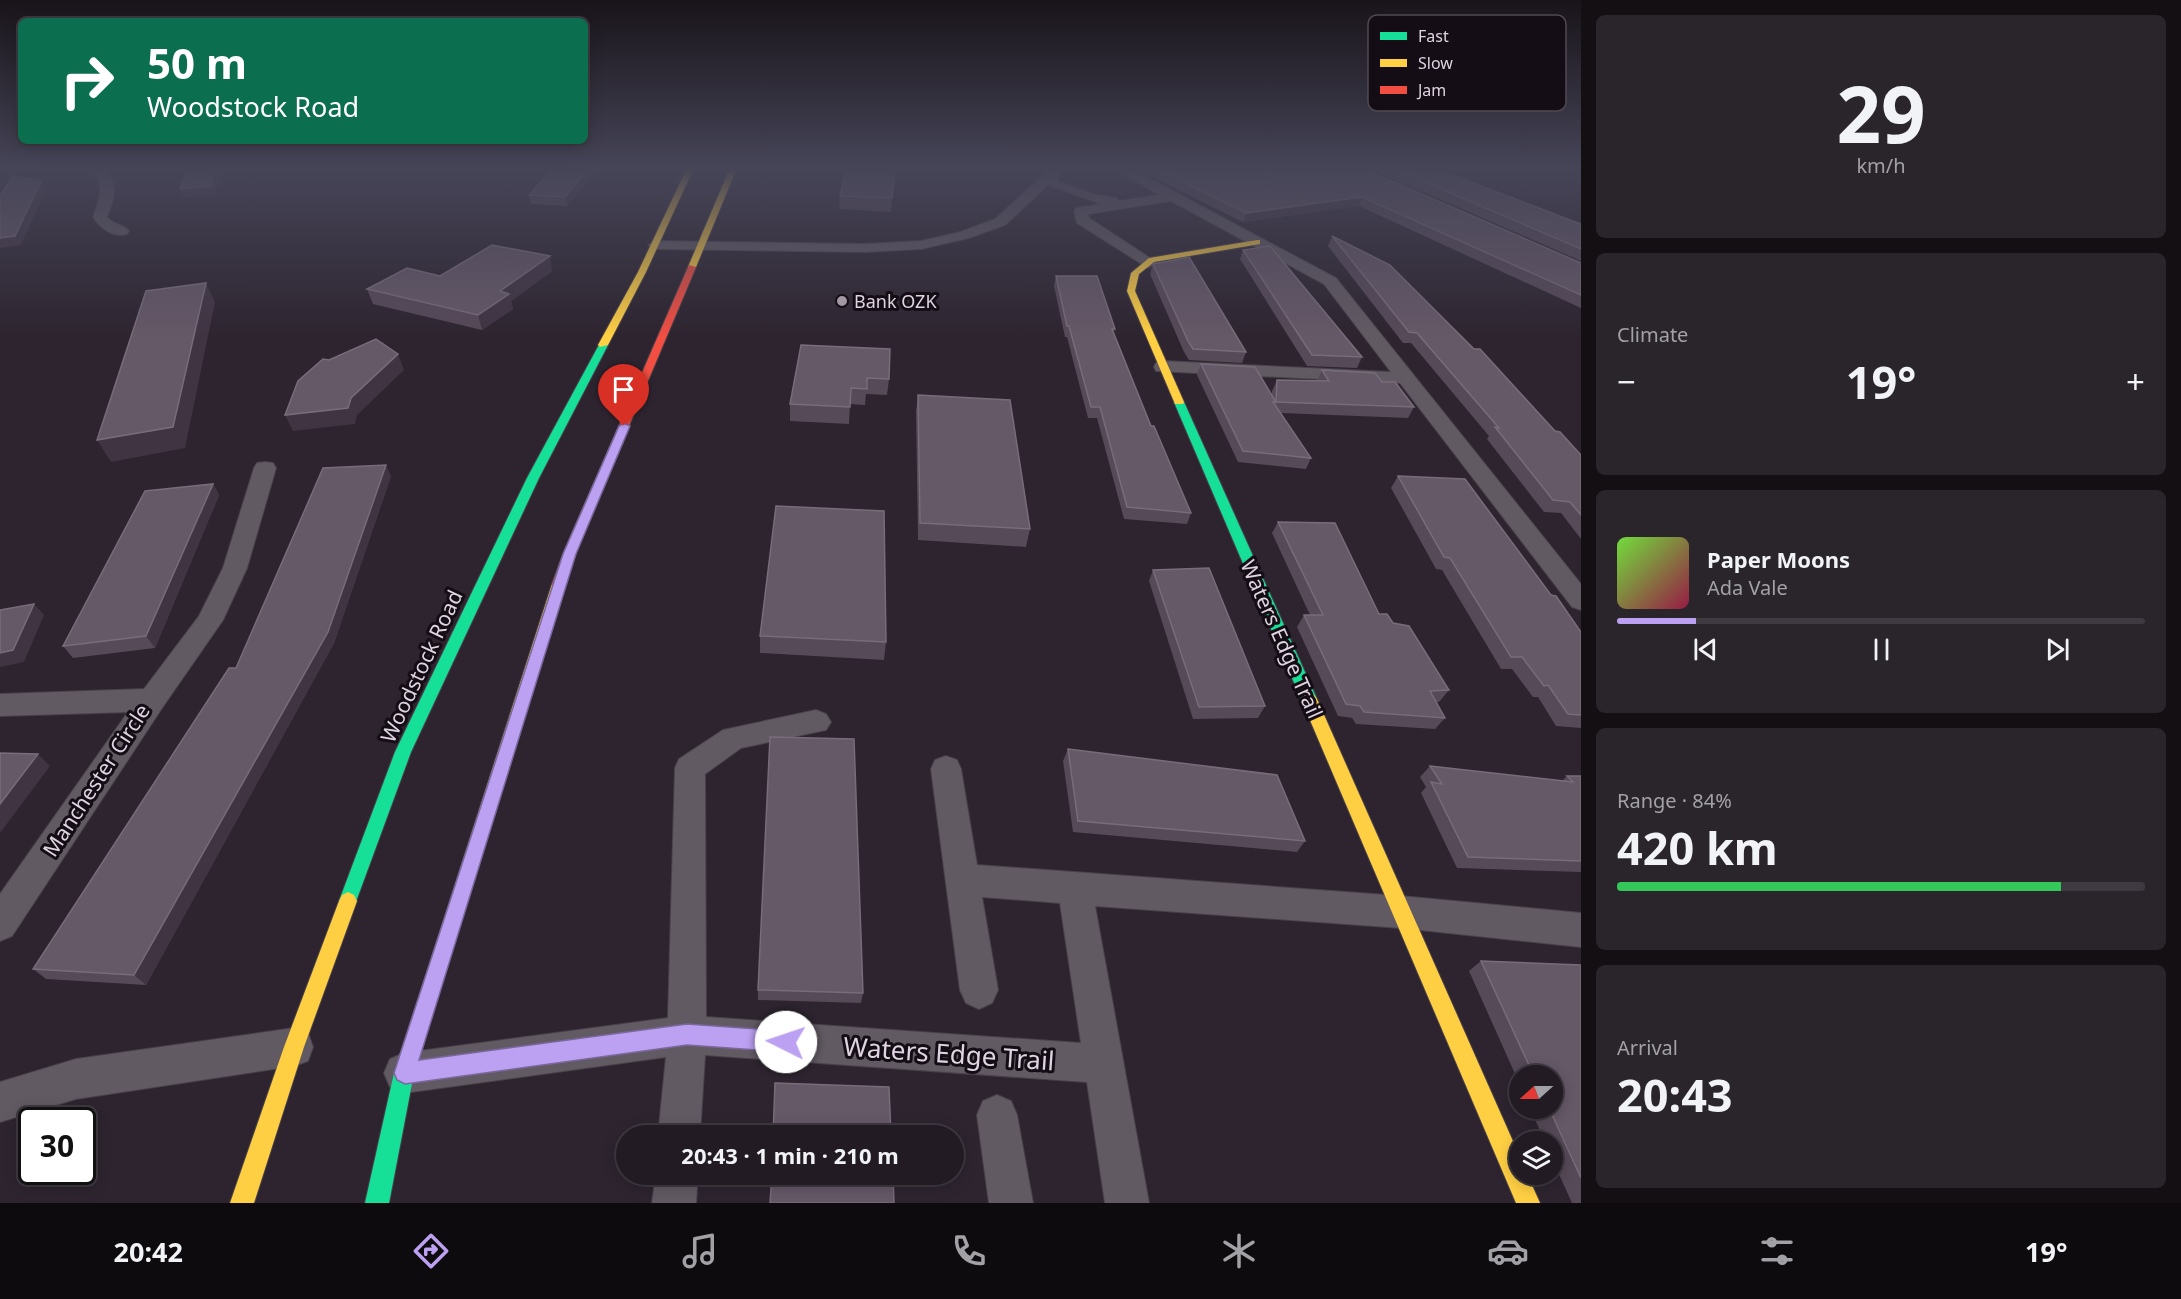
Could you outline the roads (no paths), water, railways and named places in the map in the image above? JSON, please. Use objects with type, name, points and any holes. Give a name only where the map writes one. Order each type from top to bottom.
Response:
[{"type":"main road","name":"Woodstock Road","points":[[242,1203],[294,1047],[403,752],[534,478],[665,224]]},
{"type":"main road","points":[[376,1203],[405,1073],[569,554],[711,224]]},
{"type":"main road","points":[[1148,262],[1257,242]]},
{"type":"main road","name":"Waters Edge Trail","points":[[1148,262],[1135,273],[1131,291],[1528,1203]]},
{"type":"street","points":[[105,224],[122,231]]},
{"type":"street","points":[[655,245],[864,248],[921,245],[964,235],[994,224]]},
{"type":"street","points":[[1089,224],[1148,262]]},
{"type":"street","points":[[1224,224],[1330,281],[1581,601]]},
{"type":"street","points":[[1164,366],[1406,378]]},
{"type":"street","points":[[153,699],[210,620],[235,568],[265,468]]},
{"type":"street","name":"Manchester Circle","points":[[0,705],[153,699]]},
{"type":"street","name":"Manchester Circle","points":[[0,924],[153,699]]},
{"type":"street","points":[[680,1125],[687,1035],[690,768],[734,738],[816,722]]},
{"type":"street","points":[[945,769],[979,990]]},
{"type":"street","points":[[963,880],[1401,912],[1581,930]]},
{"type":"street","points":[[1075,888],[1127,1203]]},
{"type":"street","name":"Waters Edge Trail","points":[[405,1073],[687,1035],[1104,1064]]},
{"type":"street","points":[[0,1102],[76,1080],[294,1047]]},
{"type":"street","points":[[997,1115],[1011,1203]]},
{"type":"street","points":[[675,1203],[676,1185]]},
{"type":"place","name":"Bank OZK","points":[[842,301]]}]
